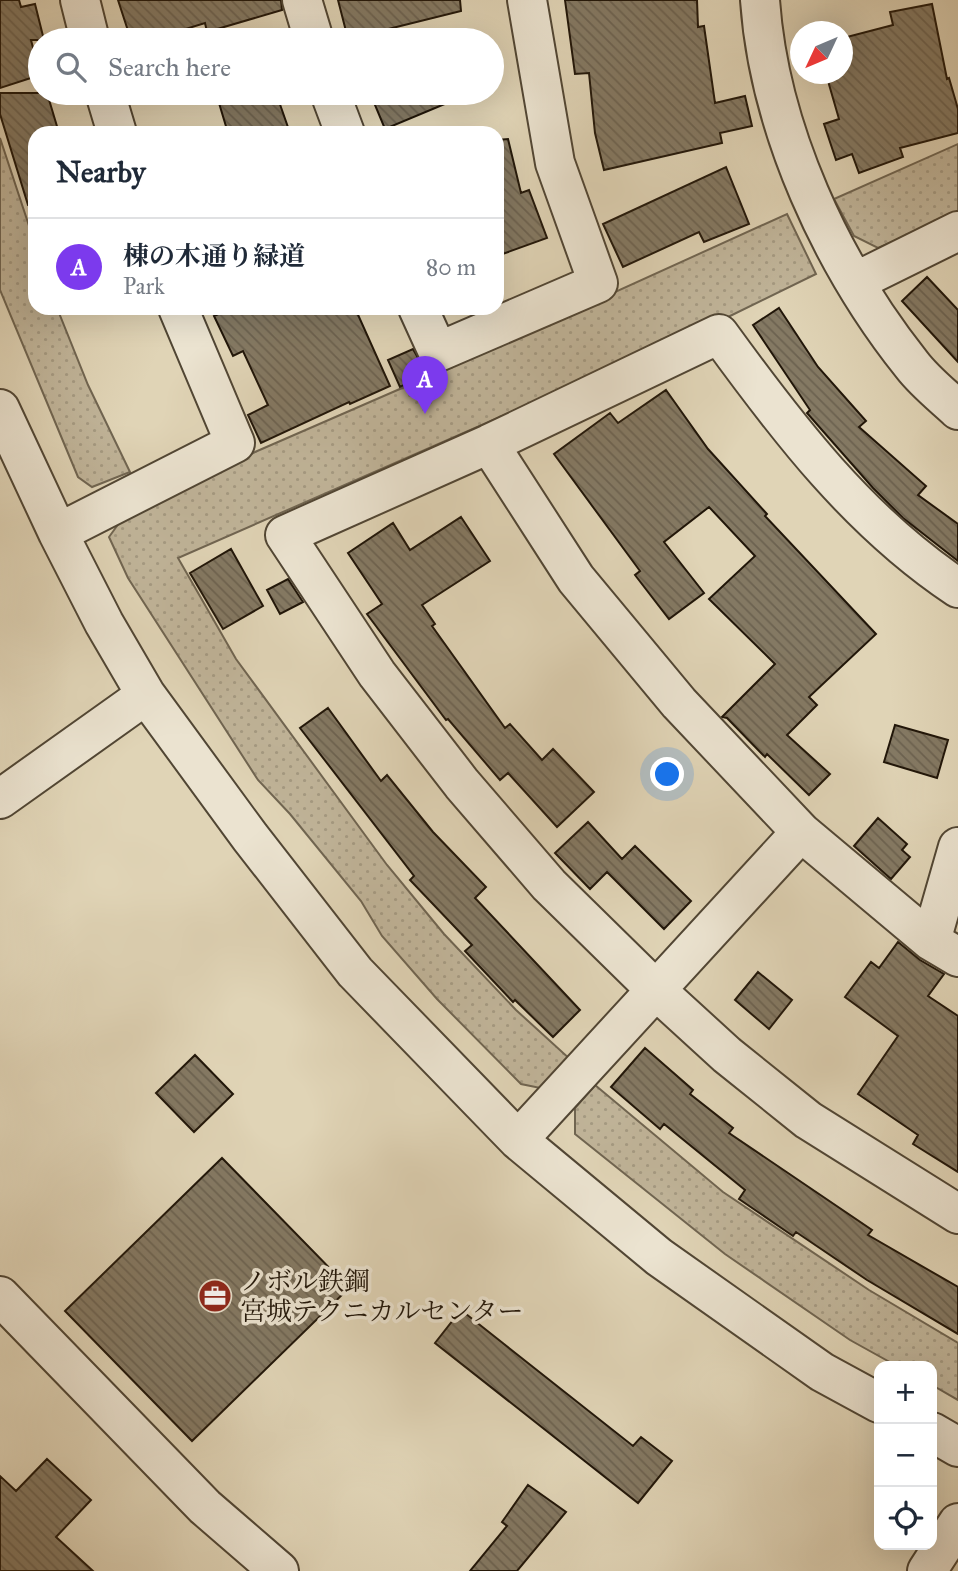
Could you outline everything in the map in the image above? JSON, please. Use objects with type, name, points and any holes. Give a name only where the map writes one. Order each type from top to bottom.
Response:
[{"type":"street","points":[[80,0],[87,28]]},
{"type":"street","points":[[302,0],[310,28]]},
{"type":"street","points":[[421,315],[438,352],[598,283],[555,163],[527,0]]},
{"type":"street","points":[[760,0],[761,21],[780,110],[826,231],[868,305],[914,367],[958,410]]},
{"type":"street","points":[[109,105],[115,126]]},
{"type":"street","points":[[334,105],[342,126]]},
{"type":"street","points":[[855,282],[958,231]]},
{"type":"street","points":[[58,533],[235,443],[181,315]]},
{"type":"street","points":[[958,588],[866,514],[821,467],[779,417],[719,334],[489,444],[285,535],[377,674],[462,784],[549,885],[727,1055],[808,1120],[958,1214]]},
{"type":"street","points":[[0,408],[58,533],[104,623],[146,695],[250,838],[355,972],[518,1140],[659,1257],[822,1372],[874,1400]]},
{"type":"street","points":[[489,444],[576,579],[679,703],[801,832],[944,949]]},
{"type":"street","points":[[0,799],[146,695]]},
{"type":"street","points":[[518,1140],[801,832]]},
{"type":"street","points":[[944,949],[958,847]]},
{"type":"street","points":[[0,1296],[205,1507],[279,1571]]},
{"type":"street","points":[[937,1435],[958,1447]]},
{"type":"street","points":[[927,1571],[958,1523]]},
{"type":"shaded area","points":[[0,138],[28,223],[28,315],[60,315],[88,385],[130,472],[92,487],[78,477],[0,290]]},
{"type":"shaded area","points":[[958,144],[958,213],[878,248],[854,236],[834,199]]},
{"type":"shaded area","points":[[787,214],[816,274],[728,317],[178,558],[236,659],[387,865],[444,934],[516,1010],[572,1061],[545,1089],[521,1084],[437,999],[382,936],[361,901],[290,814],[258,780],[128,578],[109,537],[122,519],[255,452]]},
{"type":"shaded area","points":[[595,1085],[723,1192],[869,1290],[958,1343],[958,1400],[937,1388],[937,1361],[888,1361],[850,1340],[725,1254],[575,1134],[575,1108]]},
{"type":"building","points":[[0,0],[19,0],[21,7],[35,4],[41,28],[28,28],[28,79],[0,88]]},
{"type":"building","points":[[118,0],[281,0],[282,10],[221,28],[206,28],[205,23],[189,28],[127,28]]},
{"type":"building","points":[[338,0],[460,0],[461,11],[392,28],[345,28]]},
{"type":"building","points":[[565,0],[697,0],[698,27],[704,26],[715,103],[745,96],[752,126],[720,133],[722,143],[604,170],[595,133],[589,73],[575,74]]},
{"type":"building","points":[[932,4],[947,79],[949,78],[958,109],[958,133],[900,148],[903,157],[859,173],[852,154],[836,160],[824,124],[839,119],[829,84],[853,84],[853,35],[893,25],[890,12]]},
{"type":"building","points":[[0,93],[28,93],[28,105],[51,105],[57,126],[28,126],[28,205],[0,114]]},
{"type":"building","points":[[220,105],[280,105],[288,126],[226,126]]},
{"type":"building","points":[[375,105],[442,105],[392,126],[384,126]]},
{"type":"building","points":[[504,139],[508,139],[521,193],[529,190],[547,238],[504,253]]},
{"type":"building","points":[[726,167],[749,224],[704,242],[699,232],[623,267],[603,224]]},
{"type":"building","points":[[927,277],[958,310],[958,362],[902,301]]},
{"type":"building","points":[[779,308],[818,367],[866,421],[859,427],[926,486],[918,495],[958,524],[958,561],[903,518],[807,413],[810,410],[753,325]]},
{"type":"building","points":[[358,315],[390,386],[261,443],[248,415],[268,405],[243,351],[233,356],[214,316]]},
{"type":"building","points":[[413,349],[427,374],[400,387],[388,360]]},
{"type":"building","points":[[666,390],[708,449],[767,514],[765,516],[876,634],[809,697],[817,705],[787,735],[830,774],[809,795],[767,754],[765,757],[727,718],[722,717],[775,664],[709,599],[755,556],[709,507],[664,542],[704,593],[669,619],[635,575],[640,571],[554,454],[610,413],[618,423]]},
{"type":"building","points":[[461,517],[490,561],[422,605],[435,624],[432,626],[505,728],[510,724],[542,760],[553,749],[594,792],[557,827],[508,773],[500,780],[448,719],[446,720],[367,614],[382,604],[348,553],[393,523],[410,550]]},
{"type":"building","points":[[231,549],[263,606],[223,629],[190,573]]},
{"type":"building","points":[[288,579],[303,602],[280,614],[267,590]]},
{"type":"building","points":[[328,708],[381,781],[387,775],[433,832],[486,887],[475,898],[580,1010],[553,1037],[515,1000],[513,1002],[465,951],[472,945],[410,880],[414,876],[300,728]]},
{"type":"building","points":[[895,725],[948,740],[937,778],[884,762]]},
{"type":"building","points":[[878,818],[907,844],[902,850],[910,857],[891,879],[854,846]]},
{"type":"building","points":[[588,822],[622,859],[635,846],[691,901],[664,929],[607,872],[590,889],[555,853]]},
{"type":"building","points":[[898,942],[920,960],[944,974],[928,996],[958,1016],[958,1172],[913,1144],[918,1135],[858,1094],[898,1036],[845,997],[871,962],[879,968]]},
{"type":"building","points":[[758,972],[792,1000],[769,1029],[735,1000]]},
{"type":"building","points":[[645,1048],[693,1090],[690,1094],[733,1128],[729,1133],[872,1230],[868,1235],[958,1287],[958,1334],[867,1280],[796,1232],[793,1236],[739,1199],[745,1190],[664,1124],[660,1129],[611,1087]]},
{"type":"building","points":[[195,1055],[233,1094],[194,1132],[156,1093]]},
{"type":"building","points":[[222,1158],[349,1288],[192,1441],[65,1311]]},
{"type":"building","points":[[461,1310],[633,1446],[641,1437],[672,1461],[638,1503],[435,1343]]},
{"type":"building","points":[[47,1459],[91,1500],[56,1537],[93,1571],[0,1571],[0,1476],[16,1491]]},
{"type":"building","points":[[528,1485],[566,1512],[517,1571],[470,1571],[507,1526],[502,1522]]},
{"type":"place","name":"棟の木通り緑道","points":[[425,414]]},
{"type":"place","name":"ノボル鉄鋼 宮城テクニカルセンター","points":[[215,1296]]}]
